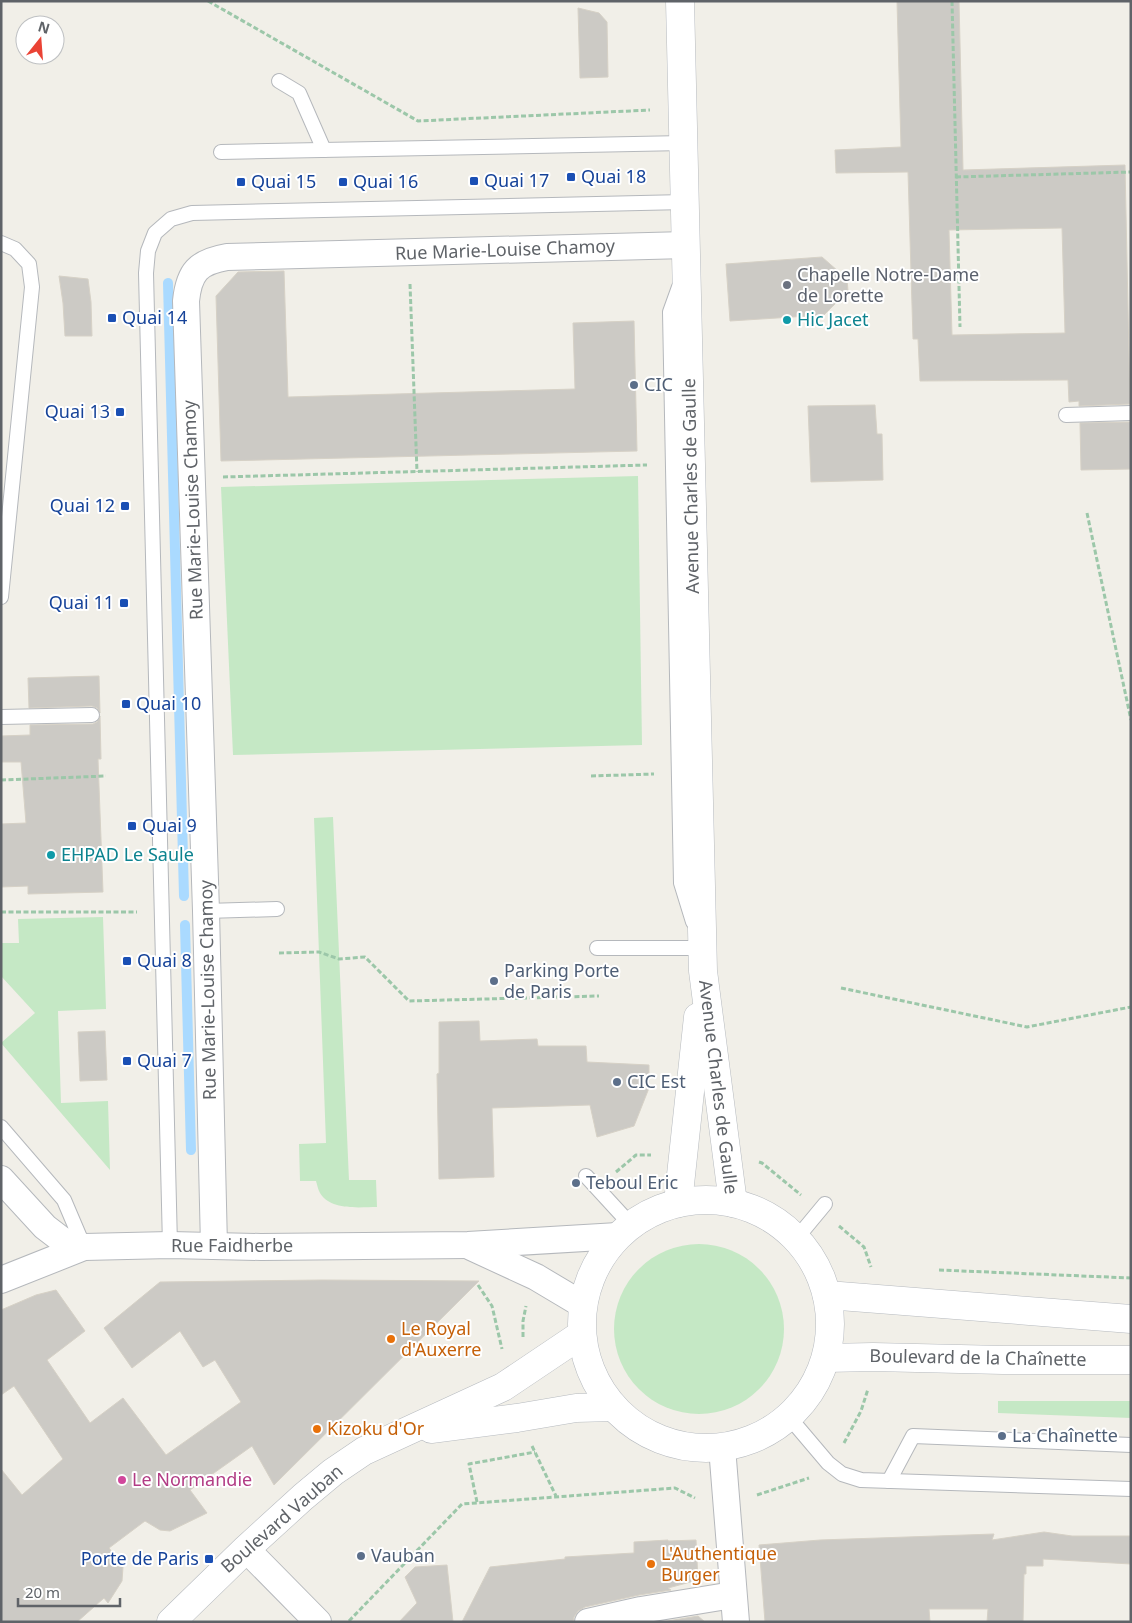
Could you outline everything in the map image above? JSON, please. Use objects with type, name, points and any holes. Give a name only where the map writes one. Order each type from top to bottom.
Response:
[{"type":"main road","name":"Avenue Charles de Gaulle","points":[[680,1],[703,959],[733,1203]]},
{"type":"main road","name":"Avenue Charles de Gaulle","points":[[678,1203],[703,959]]},
{"type":"main road","points":[[714,1200],[733,1203],[756,1210],[777,1222],[810,1255],[820,1274],[827,1294],[830,1338],[826,1358],[817,1380],[804,1400],[789,1417],[768,1431],[746,1442],[722,1447],[682,1445],[644,1432],[613,1406],[592,1373],[582,1334],[583,1305],[595,1268],[624,1231],[653,1212],[678,1203],[714,1200]]},
{"type":"main road","points":[[827,1294],[874,1300],[1131,1319]]},
{"type":"main road","name":"Boulevard Vauban","points":[[171,1622],[302,1497],[333,1472],[364,1451],[502,1387],[582,1334]]},
{"type":"main road","name":"Boulevard de la Chaînette","points":[[826,1358],[1131,1360]]},
{"type":"main road","name":"Boulevard Vauban","points":[[405,1432],[517,1418],[576,1408],[613,1406]]},
{"type":"street","name":"Rue Marie-Louise Chamoy","points":[[214,1246],[206,911],[186,301],[188,284],[196,270],[212,260],[227,257],[409,253],[686,256]]},
{"type":"street","points":[[1,1179],[44,1227],[62,1240],[84,1247]]},
{"type":"street","name":"Rue Faidherbe","points":[[1,1280],[84,1247],[468,1245],[624,1231]]},
{"type":"street","name":"Rue Faidherbe","points":[[468,1245],[536,1277],[583,1305]]},
{"type":"street","points":[[722,1447],[736,1622]]},
{"type":"street","points":[[246,1549],[318,1622]]},
{"type":"street","points":[[588,1622],[640,1610],[733,1595]]},
{"type":"lane","points":[[279,81],[300,93],[324,150]]},
{"type":"lane","points":[[221,152],[684,142]]},
{"type":"lane","points":[[170,1246],[146,274],[148,251],[155,233],[171,219],[192,213],[685,202]]},
{"type":"lane","points":[[1,243],[15,249],[29,264],[32,287],[1,597]]},
{"type":"lane","points":[[1066,415],[1131,412]]},
{"type":"lane","points":[[1,717],[92,715]]},
{"type":"lane","points":[[206,911],[277,909]]},
{"type":"lane","points":[[597,948],[703,959]]},
{"type":"lane","points":[[1,1127],[64,1200],[84,1247]]},
{"type":"lane","points":[[586,1176],[624,1231]]},
{"type":"lane","points":[[796,1239],[826,1204]]},
{"type":"lane","points":[[789,1417],[828,1463],[842,1474],[861,1480],[1131,1489]]},
{"type":"lane","points":[[889,1481],[913,1436],[1131,1445]]},
{"type":"path","points":[[208,1],[418,121],[683,108]]},
{"type":"path","points":[[952,1],[960,327]]},
{"type":"path","points":[[956,177],[1131,172]]},
{"type":"path","points":[[409,253],[416,472]]},
{"type":"path","points":[[193,478],[647,465]]},
{"type":"path","points":[[1087,513],[1131,720]]},
{"type":"path","points":[[591,776],[654,774]]},
{"type":"path","points":[[1,780],[106,776]]},
{"type":"path","points":[[1,912],[136,912]]},
{"type":"path","points":[[279,953],[319,952],[339,959],[365,958],[409,1001],[599,996]]},
{"type":"path","points":[[841,988],[1027,1027],[1131,1007]]},
{"type":"path","points":[[931,1269],[1131,1278]]},
{"type":"path","points":[[473,1279],[492,1306],[504,1354]]},
{"type":"path","points":[[840,1449],[861,1411],[869,1383]]},
{"type":"path","points":[[529,1440],[556,1496]]},
{"type":"path","points":[[477,1502],[469,1464],[535,1452]]},
{"type":"path","points":[[753,1496],[816,1476]]},
{"type":"path","points":[[348,1622],[462,1504],[675,1488],[699,1500]]},
{"type":"green space","points":[[638,476],[642,745],[233,755],[221,487]]},
{"type":"green space","points":[[333,817],[349,1180],[376,1180],[377,1207],[346,1207],[331,1203],[319,1192],[316,1181],[300,1181],[299,1144],[326,1143],[314,818]]},
{"type":"green space","points":[[103,917],[106,1009],[58,1011],[61,1103],[108,1101],[110,1170],[1,1043],[35,1013],[1,976],[1,943],[19,943],[18,919]]},
{"type":"green space","points":[[699,1244],[724,1248],[739,1254],[753,1263],[765,1275],[774,1289],[780,1304],[784,1329],[780,1354],[774,1369],[765,1383],[753,1395],[739,1404],[724,1410],[699,1414],[674,1410],[659,1404],[645,1395],[633,1383],[624,1369],[618,1354],[614,1329],[618,1304],[624,1289],[633,1275],[645,1263],[659,1254],[674,1248]]},
{"type":"green space","points":[[998,1401],[1131,1401],[1131,1418],[998,1413]]},
{"type":"building","points":[[897,1],[959,1],[963,170],[1125,165],[1130,404],[1079,406],[1079,401],[1069,402],[1068,380],[920,381],[918,339],[913,339],[908,172],[836,173],[835,150],[901,147]],"holes":[[[1062,228],[1065,333],[952,335],[949,230]]]},
{"type":"building","points":[[578,8],[599,13],[607,22],[608,77],[580,78]]},
{"type":"building","name":"Chapelle Notre-Dame de Lorette","points":[[822,257],[847,279],[848,291],[824,315],[730,321],[726,264]]},
{"type":"building","points":[[284,271],[288,397],[575,389],[573,323],[634,321],[637,451],[221,461],[216,296],[238,272]]},
{"type":"building","points":[[59,276],[88,279],[92,336],[65,336]]},
{"type":"building","points":[[875,405],[877,434],[882,434],[883,480],[811,482],[808,406]]},
{"type":"building","points":[[1131,422],[1131,469],[1081,470],[1080,423]]},
{"type":"building","points":[[99,676],[100,713],[97,708],[92,706],[29,708],[28,678]]},
{"type":"building","name":"EHPAD Le Saule","points":[[100,716],[101,759],[98,759],[103,892],[28,894],[28,886],[1,887],[1,824],[26,823],[21,762],[1,762],[1,736],[30,735],[30,725],[93,724],[97,722]]},
{"type":"building","points":[[479,1021],[480,1041],[537,1039],[538,1046],[586,1046],[587,1062],[649,1065],[649,1088],[634,1126],[597,1137],[590,1105],[492,1108],[494,1177],[439,1179],[437,1074],[439,1073],[439,1022]]},
{"type":"building","points":[[105,1031],[107,1080],[80,1081],[78,1032]]},
{"type":"building","points":[[479,1281],[274,1485],[252,1446],[190,1490],[207,1513],[170,1531],[160,1530],[145,1521],[109,1548],[123,1567],[122,1581],[108,1603],[104,1598],[77,1622],[1,1622],[1,1469],[22,1495],[63,1459],[14,1386],[1,1395],[1,1310],[36,1295],[56,1290],[85,1331],[47,1360],[90,1423],[123,1398],[166,1455],[241,1402],[215,1360],[203,1367],[180,1331],[132,1368],[104,1328],[160,1282]]},
{"type":"building","points":[[1044,1532],[1072,1536],[1131,1536],[1131,1564],[1043,1559],[1043,1566],[1026,1566],[1026,1574],[1024,1574],[1023,1622],[987,1622],[988,1609],[929,1609],[930,1622],[765,1622],[759,1545],[820,1540],[994,1534],[992,1540]]},
{"type":"building","points":[[696,1540],[698,1580],[668,1588],[671,1590],[585,1607],[578,1611],[573,1622],[462,1622],[490,1567],[565,1559],[565,1557],[634,1553],[634,1542]]},
{"type":"building","points":[[447,1565],[453,1622],[399,1622],[417,1603],[405,1577],[415,1567]]},
{"type":"building","points":[[698,1616],[705,1622],[662,1622]]},
{"type":"waterway","points":[[168,283],[184,896]]},
{"type":"waterway","points":[[185,925],[191,1150]]},
{"type":"place","name":"Quai 18","points":[[571,177]]},
{"type":"place","name":"Quai 17","points":[[474,181]]},
{"type":"place","name":"Quai 15","points":[[241,182]]},
{"type":"place","name":"Quai 16","points":[[343,182]]},
{"type":"place","name":"Chapelle Notre-Dame de Lorette","points":[[787,285]]},
{"type":"place","name":"Quai 14","points":[[112,318]]},
{"type":"place","name":"Hic Jacet","points":[[787,320]]},
{"type":"place","name":"CIC","points":[[634,385]]},
{"type":"place","name":"Quai 13","points":[[120,412]]},
{"type":"place","name":"Quai 12","points":[[125,506]]},
{"type":"place","name":"Quai 11","points":[[124,603]]},
{"type":"place","name":"Quai 10","points":[[126,704]]},
{"type":"place","name":"Quai 9","points":[[132,826]]},
{"type":"place","name":"EHPAD Le Saule","points":[[51,855]]},
{"type":"place","name":"Quai 8","points":[[127,961]]},
{"type":"place","name":"Parking Porte de Paris","points":[[494,981]]},
{"type":"place","name":"Quai 7","points":[[127,1061]]},
{"type":"place","name":"CIC Est","points":[[617,1082]]},
{"type":"place","name":"Teboul Eric","points":[[576,1183]]},
{"type":"place","name":"Le Royal d'Auxerre","points":[[391,1339]]},
{"type":"place","name":"Kizoku d'Or","points":[[317,1429]]},
{"type":"place","name":"La Chaînette","points":[[1002,1436]]},
{"type":"place","name":"Le Normandie","points":[[122,1480]]},
{"type":"place","name":"Vauban","points":[[361,1556]]},
{"type":"place","name":"Porte de Paris","points":[[209,1559]]},
{"type":"place","name":"L'Authentique Burger","points":[[651,1564]]}]
